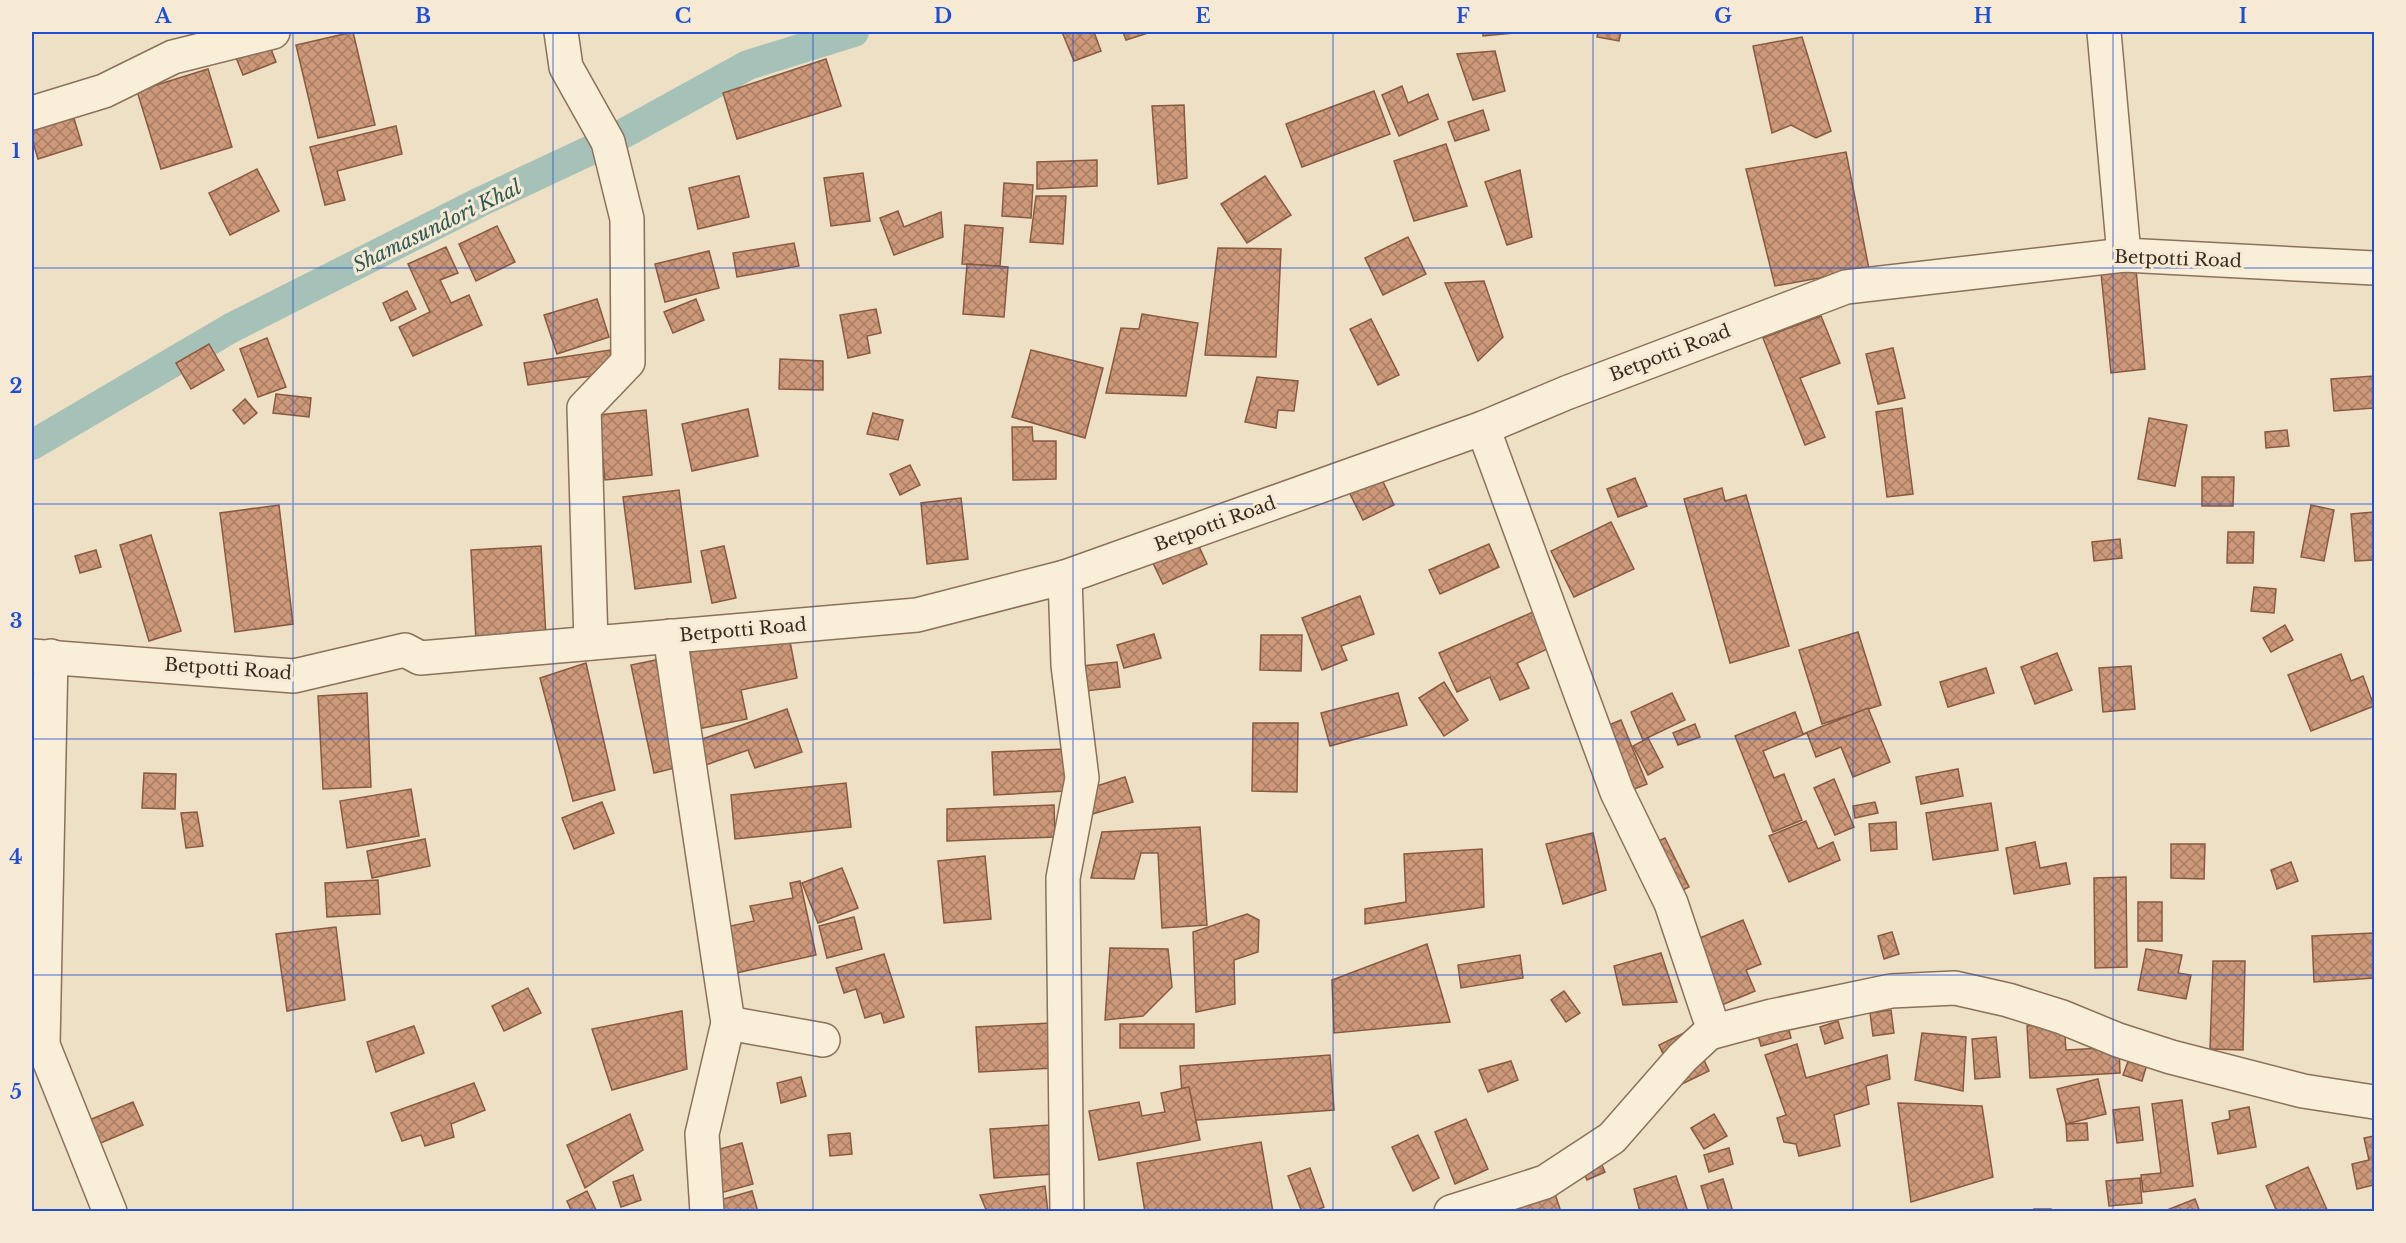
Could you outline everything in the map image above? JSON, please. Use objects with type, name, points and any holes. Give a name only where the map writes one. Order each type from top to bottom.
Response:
[{"type":"street","points":[[32,113],[104,92],[172,57],[273,32]]},
{"type":"street","points":[[561,32],[566,67],[608,142],[627,219],[628,362],[584,408],[591,643]]},
{"type":"street","points":[[2104,32],[2124,255]]},
{"type":"street","name":"Betpotti Road","points":[[41,656],[294,676],[405,650],[420,658],[917,615],[1065,577],[1483,428],[1566,393],[1846,287],[2124,255],[2374,268]]},
{"type":"street","points":[[1483,428],[1617,792],[1671,903],[1709,1016]]},
{"type":"street","points":[[1065,577],[1068,665],[1082,778],[1063,878],[1067,1212]]},
{"type":"street","points":[[670,636],[728,1023],[702,1134],[707,1212]]},
{"type":"street","points":[[41,656],[43,1045],[110,1212]]},
{"type":"street","points":[[1451,1212],[1545,1182],[1612,1138],[1682,1058],[1709,1034],[1772,1017],[1891,991],[1955,988],[2007,1000],[2062,1017],[2118,1040],[2182,1060],[2303,1091],[2374,1102]]},
{"type":"street","points":[[728,1023],[823,1040]]},
{"type":"building","points":[[353,32],[375,125],[318,138],[296,45]]},
{"type":"building","points":[[1062,32],[1094,32],[1101,51],[1074,61]]},
{"type":"building","points":[[1123,32],[1151,32],[1126,40]]},
{"type":"building","points":[[1483,32],[1525,32],[1483,36]]},
{"type":"building","points":[[1598,32],[1621,32],[1619,41],[1597,37]]},
{"type":"building","points":[[1802,37],[1831,131],[1816,138],[1791,125],[1772,133],[1753,46]]},
{"type":"building","points":[[268,41],[276,62],[243,75],[235,55]]},
{"type":"building","points":[[1495,51],[1505,91],[1473,100],[1457,54]]},
{"type":"building","points":[[826,59],[841,106],[737,139],[723,93]]},
{"type":"building","points":[[208,69],[232,147],[161,169],[137,91]]},
{"type":"building","points":[[1402,86],[1408,103],[1428,94],[1438,119],[1399,136],[1382,95]]},
{"type":"building","points":[[1374,91],[1390,134],[1302,167],[1286,124]]},
{"type":"building","points":[[1184,105],[1187,178],[1158,184],[1152,106]]},
{"type":"building","points":[[1483,110],[1489,130],[1455,141],[1448,122]]},
{"type":"building","points":[[72,112],[82,145],[38,159],[32,139],[32,125]]},
{"type":"building","points":[[396,126],[402,154],[337,171],[345,200],[325,205],[310,147]]},
{"type":"building","points":[[1446,144],[1467,206],[1414,221],[1394,161]]},
{"type":"building","points":[[1846,152],[1869,269],[1775,286],[1746,169]]},
{"type":"building","points":[[1097,160],[1097,186],[1037,189],[1037,162]]},
{"type":"building","points":[[257,169],[279,211],[230,235],[209,193]]},
{"type":"building","points":[[1520,170],[1532,237],[1507,245],[1485,182]]},
{"type":"building","points":[[863,173],[870,221],[831,226],[824,178]]},
{"type":"building","points":[[739,176],[749,217],[698,229],[689,188]]},
{"type":"building","points":[[1265,176],[1291,215],[1247,243],[1221,204]]},
{"type":"building","points":[[1004,183],[1033,185],[1031,218],[1002,216]]},
{"type":"building","points":[[1036,196],[1066,196],[1063,244],[1030,242]]},
{"type":"building","points":[[898,211],[904,227],[941,212],[943,237],[894,255],[880,218]]},
{"type":"building","points":[[965,225],[1003,228],[1000,266],[962,264]]},
{"type":"building","points":[[497,226],[515,262],[476,281],[459,244]]},
{"type":"building","points":[[1408,237],[1426,274],[1383,295],[1365,258]]},
{"type":"building","points":[[794,243],[799,266],[737,277],[733,253]]},
{"type":"building","points":[[446,247],[458,273],[440,280],[451,303],[469,295],[482,325],[413,356],[399,327],[430,312],[408,264]]},
{"type":"building","points":[[1218,248],[1281,249],[1276,357],[1205,355]]},
{"type":"building","points":[[709,251],[719,288],[665,302],[655,264]]},
{"type":"building","points":[[967,264],[1008,267],[1004,317],[963,314]]},
{"type":"building","points":[[2136,269],[2145,369],[2111,373],[2101,273]]},
{"type":"building","points":[[1484,281],[1503,337],[1478,361],[1445,283]]},
{"type":"building","points":[[407,291],[416,309],[391,321],[383,303]]},
{"type":"building","points":[[597,299],[609,337],[557,354],[544,315]]},
{"type":"building","points":[[696,299],[704,320],[673,333],[664,312]]},
{"type":"building","points":[[876,309],[881,333],[867,336],[870,353],[848,358],[840,315]]},
{"type":"building","points":[[1142,314],[1198,323],[1186,396],[1106,393],[1121,328],[1139,329]]},
{"type":"building","points":[[1821,316],[1840,363],[1800,378],[1825,437],[1805,445],[1763,338]]},
{"type":"building","points":[[1371,319],[1399,375],[1378,385],[1350,329]]},
{"type":"building","points":[[267,338],[286,387],[258,397],[240,349]]},
{"type":"building","points":[[209,344],[224,370],[191,389],[176,363]]},
{"type":"building","points":[[1893,348],[1905,398],[1878,404],[1866,354]]},
{"type":"building","points":[[610,350],[613,373],[528,385],[524,363]]},
{"type":"building","points":[[1031,350],[1103,368],[1085,438],[1012,417]]},
{"type":"building","points":[[780,359],[823,361],[823,390],[779,389]]},
{"type":"building","points":[[2374,376],[2374,408],[2334,411],[2331,379]]},
{"type":"building","points":[[1257,377],[1298,381],[1294,411],[1278,410],[1276,428],[1245,422]]},
{"type":"building","points":[[276,394],[311,398],[309,417],[273,413]]},
{"type":"building","points":[[245,399],[257,413],[244,424],[233,410]]},
{"type":"building","points":[[1902,408],[1913,494],[1887,497],[1876,412]]},
{"type":"building","points":[[748,409],[758,456],[692,471],[682,424]]},
{"type":"building","points":[[646,410],[652,475],[605,480],[598,415]]},
{"type":"building","points":[[873,413],[903,420],[898,440],[867,434]]},
{"type":"building","points":[[2149,418],[2187,425],[2175,486],[2138,479]]},
{"type":"building","points":[[1012,427],[1032,427],[1033,441],[1056,441],[1056,479],[1013,480]]},
{"type":"building","points":[[2287,430],[2289,446],[2266,448],[2265,432]]},
{"type":"building","points":[[910,465],[920,485],[900,495],[890,474]]},
{"type":"building","points":[[1378,471],[1394,505],[1363,520],[1346,486]]},
{"type":"building","points":[[2202,477],[2234,477],[2233,506],[2202,506]]},
{"type":"building","points":[[1635,478],[1647,506],[1618,517],[1607,489]]},
{"type":"building","points":[[1722,488],[1725,501],[1746,495],[1789,646],[1730,663],[1684,499]]},
{"type":"building","points":[[679,490],[691,582],[635,589],[623,497]]},
{"type":"building","points":[[961,498],[968,559],[927,564],[921,503]]},
{"type":"building","points":[[279,505],[293,624],[235,632],[220,513]]},
{"type":"building","points":[[2311,505],[2334,510],[2324,561],[2301,557]]},
{"type":"building","points":[[2374,512],[2374,560],[2355,561],[2351,514]]},
{"type":"building","points":[[1611,522],[1634,569],[1574,597],[1551,551]]},
{"type":"building","points":[[2228,532],[2254,532],[2253,563],[2227,563]]},
{"type":"building","points":[[151,535],[181,631],[149,641],[120,545]]},
{"type":"building","points":[[2120,539],[2122,558],[2094,561],[2092,542]]},
{"type":"building","points":[[1197,542],[1207,564],[1163,584],[1153,563]]},
{"type":"building","points":[[1489,544],[1499,567],[1440,594],[1429,570]]},
{"type":"building","points":[[541,546],[546,637],[476,641],[471,550]]},
{"type":"building","points":[[724,546],[736,598],[712,603],[701,551]]},
{"type":"building","points":[[96,550],[101,567],[80,573],[75,556]]},
{"type":"building","points":[[2254,587],[2276,589],[2274,613],[2251,611]]},
{"type":"building","points":[[1360,596],[1374,634],[1341,646],[1347,660],[1322,670],[1302,618]]},
{"type":"building","points":[[1540,609],[1556,645],[1517,663],[1529,688],[1500,700],[1490,677],[1457,692],[1439,653]]},
{"type":"building","points":[[2285,625],[2293,640],[2271,652],[2263,638]]},
{"type":"building","points":[[788,631],[797,678],[741,690],[747,719],[693,730],[677,654]]},
{"type":"building","points":[[1858,632],[1881,705],[1822,724],[1799,650]]},
{"type":"building","points":[[1154,634],[1161,658],[1124,668],[1117,645]]},
{"type":"building","points":[[1261,635],[1302,635],[1301,671],[1260,670]]},
{"type":"building","points":[[2057,653],[2072,690],[2035,704],[2021,667]]},
{"type":"building","points":[[2341,654],[2351,681],[2363,676],[2374,706],[2311,731],[2288,675]]},
{"type":"building","points":[[656,660],[679,767],[654,773],[631,665]]},
{"type":"building","points":[[1117,662],[1120,687],[1085,691],[1082,666]]},
{"type":"building","points":[[586,663],[615,790],[573,801],[540,678]]},
{"type":"building","points":[[2131,666],[2135,709],[2103,712],[2099,668]]},
{"type":"building","points":[[1986,668],[1994,693],[1948,707],[1940,682]]},
{"type":"building","points":[[1444,682],[1468,720],[1444,736],[1419,698]]},
{"type":"building","points":[[367,693],[371,787],[323,789],[318,696]]},
{"type":"building","points":[[1398,693],[1407,725],[1330,746],[1321,713]]},
{"type":"building","points":[[1672,693],[1685,720],[1643,740],[1631,712]]},
{"type":"building","points":[[32,698],[35,767],[32,767]]},
{"type":"building","points":[[1868,708],[1890,762],[1853,777],[1841,747],[1816,757],[1807,733],[1763,751],[1774,778],[1784,774],[1802,820],[1773,832],[1735,736],[1795,712],[1803,734]]},
{"type":"building","points":[[787,709],[802,752],[755,768],[748,750],[703,766],[694,742]]},
{"type":"building","points":[[1621,720],[1647,784],[1606,800],[1581,736]]},
{"type":"building","points":[[1253,723],[1298,723],[1297,792],[1252,791]]},
{"type":"building","points":[[1695,724],[1700,737],[1678,745],[1673,733]]},
{"type":"building","points":[[1648,738],[1663,767],[1648,775],[1633,746]]},
{"type":"building","points":[[1064,749],[1066,791],[994,795],[992,752]]},
{"type":"building","points":[[1958,769],[1963,796],[1921,804],[1916,777]]},
{"type":"building","points":[[144,773],[176,774],[175,809],[142,808]]},
{"type":"building","points":[[1125,777],[1133,802],[1089,815],[1081,791]]},
{"type":"building","points":[[1834,779],[1854,827],[1835,835],[1814,788]]},
{"type":"building","points":[[846,783],[851,827],[735,839],[731,795]]},
{"type":"building","points":[[411,789],[419,836],[347,848],[340,801]]},
{"type":"building","points":[[602,802],[614,833],[574,849],[562,818]]},
{"type":"building","points":[[1875,802],[1878,813],[1855,818],[1853,806]]},
{"type":"building","points":[[1991,803],[1998,850],[1933,860],[1926,813]]},
{"type":"building","points":[[1054,805],[1055,837],[947,841],[947,809]]},
{"type":"building","points":[[197,812],[203,846],[186,848],[181,813]]},
{"type":"building","points":[[1806,821],[1818,849],[1833,842],[1840,860],[1789,882],[1769,836]]},
{"type":"building","points":[[1896,822],[1897,849],[1871,851],[1869,824]]},
{"type":"building","points":[[1200,827],[1207,925],[1162,928],[1158,853],[1141,853],[1134,879],[1091,878],[1102,832]]},
{"type":"building","points":[[1593,833],[1606,890],[1563,904],[1546,844]]},
{"type":"building","points":[[1665,838],[1689,887],[1667,898],[1643,848]]},
{"type":"building","points":[[425,839],[430,866],[372,878],[367,851]]},
{"type":"building","points":[[2035,842],[2040,868],[2066,863],[2070,884],[2014,894],[2006,848]]},
{"type":"building","points":[[2171,844],[2205,844],[2204,879],[2171,878]]},
{"type":"building","points":[[1482,849],[1484,907],[1365,924],[1365,909],[1406,902],[1404,854]]},
{"type":"building","points":[[985,856],[991,919],[944,923],[938,861]]},
{"type":"building","points":[[2291,862],[2298,881],[2277,889],[2271,870]]},
{"type":"building","points":[[842,868],[858,908],[818,923],[802,883]]},
{"type":"building","points":[[2126,877],[2127,967],[2095,968],[2094,878]]},
{"type":"building","points":[[378,880],[380,914],[327,917],[325,883]]},
{"type":"building","points":[[800,881],[816,955],[736,973],[726,927],[754,921],[750,906],[793,898],[790,883]]},
{"type":"building","points":[[2138,902],[2162,902],[2162,941],[2138,941]]},
{"type":"building","points":[[1247,914],[1259,920],[1258,952],[1234,960],[1235,1004],[1196,1012],[1193,932]]},
{"type":"building","points":[[854,917],[862,949],[827,958],[819,926]]},
{"type":"building","points":[[1743,920],[1761,964],[1746,970],[1755,991],[1698,1015],[1671,950]]},
{"type":"building","points":[[336,927],[345,1000],[287,1011],[276,934]]},
{"type":"building","points":[[1892,932],[1899,954],[1884,959],[1878,936]]},
{"type":"building","points":[[2373,933],[2374,978],[2314,982],[2312,936]]},
{"type":"building","points":[[1427,944],[1450,1022],[1334,1033],[1332,980]]},
{"type":"building","points":[[1110,948],[1168,949],[1172,987],[1143,1016],[1105,1020]]},
{"type":"building","points":[[2146,949],[2182,955],[2178,973],[2191,975],[2186,999],[2138,990]]},
{"type":"building","points":[[1661,953],[1677,1002],[1623,1005],[1614,966]]},
{"type":"building","points":[[884,954],[904,1017],[884,1023],[881,1013],[865,1018],[856,989],[844,993],[836,968]]},
{"type":"building","points":[[1520,955],[1523,978],[1461,988],[1458,965]]},
{"type":"building","points":[[2213,961],[2245,961],[2243,1050],[2210,1049]]},
{"type":"building","points":[[528,988],[541,1013],[504,1031],[492,1006]]},
{"type":"building","points":[[1564,991],[1580,1013],[1566,1022],[1551,1000]]},
{"type":"building","points":[[1783,1007],[1791,1038],[1761,1046],[1752,1015]]},
{"type":"building","points":[[1891,1010],[1894,1033],[1873,1036],[1870,1013]]},
{"type":"building","points":[[682,1011],[687,1069],[612,1090],[592,1029]]},
{"type":"building","points":[[1838,1021],[1843,1038],[1825,1044],[1820,1027]]},
{"type":"building","points":[[1051,1023],[1054,1068],[979,1072],[976,1027]]},
{"type":"building","points":[[1120,1024],[1194,1024],[1194,1048],[1120,1048]]},
{"type":"building","points":[[2064,1024],[2066,1050],[2119,1047],[2120,1073],[2030,1078],[2027,1026]]},
{"type":"building","points":[[414,1026],[424,1053],[376,1072],[367,1042]]},
{"type":"building","points":[[1690,1030],[1709,1071],[1678,1086],[1659,1045]]},
{"type":"building","points":[[1922,1033],[1966,1037],[1963,1091],[1915,1080]]},
{"type":"building","points":[[1996,1037],[2000,1077],[1975,1079],[1972,1039]]},
{"type":"building","points":[[1797,1044],[1806,1078],[1887,1055],[1890,1079],[1866,1086],[1869,1104],[1834,1115],[1840,1146],[1799,1156],[1796,1144],[1784,1142],[1777,1118],[1786,1115],[1765,1055]]},
{"type":"building","points":[[1330,1055],[1334,1110],[1184,1121],[1180,1066]]},
{"type":"building","points":[[2129,1059],[2147,1064],[2142,1081],[2123,1075]]},
{"type":"building","points":[[1511,1061],[1518,1080],[1488,1092],[1479,1070]]},
{"type":"building","points":[[801,1077],[806,1096],[781,1103],[777,1083]]},
{"type":"building","points":[[2098,1079],[2106,1114],[2066,1124],[2057,1089]]},
{"type":"building","points":[[474,1083],[485,1110],[451,1124],[454,1137],[425,1146],[421,1135],[402,1141],[391,1113]]},
{"type":"building","points":[[1189,1087],[1200,1140],[1099,1160],[1089,1111],[1139,1102],[1142,1116],[1165,1112],[1161,1093]]},
{"type":"building","points":[[2182,1100],[2193,1186],[2143,1192],[2141,1175],[2161,1173],[2152,1104]]},
{"type":"building","points":[[133,1102],[143,1125],[96,1145],[87,1121]]},
{"type":"building","points":[[1898,1103],[1982,1106],[1993,1177],[1911,1202]]},
{"type":"building","points":[[2139,1107],[2143,1140],[2117,1143],[2113,1110]]},
{"type":"building","points":[[2249,1107],[2256,1147],[2218,1154],[2212,1123],[2230,1119],[2229,1111]]},
{"type":"building","points":[[630,1114],[643,1150],[585,1188],[567,1145]]},
{"type":"building","points":[[1714,1114],[1727,1136],[1704,1149],[1691,1128]]},
{"type":"building","points":[[1466,1119],[1488,1169],[1455,1184],[1435,1132]]},
{"type":"building","points":[[2087,1123],[2088,1140],[2067,1141],[2066,1124]]},
{"type":"building","points":[[1050,1125],[1054,1174],[994,1178],[990,1129]]},
{"type":"building","points":[[850,1133],[852,1154],[830,1156],[828,1135]]},
{"type":"building","points":[[1418,1135],[1439,1178],[1413,1191],[1392,1147]]},
{"type":"building","points":[[2374,1136],[2374,1185],[2357,1189],[2352,1164],[2369,1160],[2364,1138]]},
{"type":"building","points":[[1261,1142],[1273,1212],[1145,1212],[1137,1163]]},
{"type":"building","points":[[742,1143],[753,1184],[720,1193],[709,1152]]},
{"type":"building","points":[[1593,1144],[1605,1172],[1587,1180],[1575,1152]]},
{"type":"building","points":[[1729,1148],[1733,1164],[1709,1172],[1704,1155]]},
{"type":"building","points":[[2308,1167],[2328,1212],[2277,1212],[2266,1186]]},
{"type":"building","points":[[1310,1168],[1324,1207],[1312,1212],[1302,1212],[1288,1176]]},
{"type":"building","points":[[633,1175],[641,1200],[621,1207],[613,1182]]},
{"type":"building","points":[[1676,1176],[1688,1212],[1640,1212],[1634,1189]]},
{"type":"building","points":[[2140,1178],[2142,1203],[2109,1206],[2106,1181]]},
{"type":"building","points":[[1723,1179],[1733,1212],[1709,1212],[1701,1186]]},
{"type":"building","points":[[1552,1185],[1561,1212],[1516,1212],[1512,1200]]},
{"type":"building","points":[[1045,1186],[1048,1212],[987,1212],[980,1195]]},
{"type":"building","points":[[587,1191],[597,1212],[572,1212],[567,1201]]},
{"type":"building","points":[[752,1191],[758,1212],[716,1212],[713,1202]]},
{"type":"building","points":[[2195,1199],[2200,1212],[2162,1212]]},
{"type":"building","points":[[2034,1209],[2051,1209],[2051,1212],[2034,1212]]},
{"type":"waterway","name":"Shamasundori Khal","points":[[32,445],[231,328],[480,202],[608,142],[748,65],[854,32]]}]
